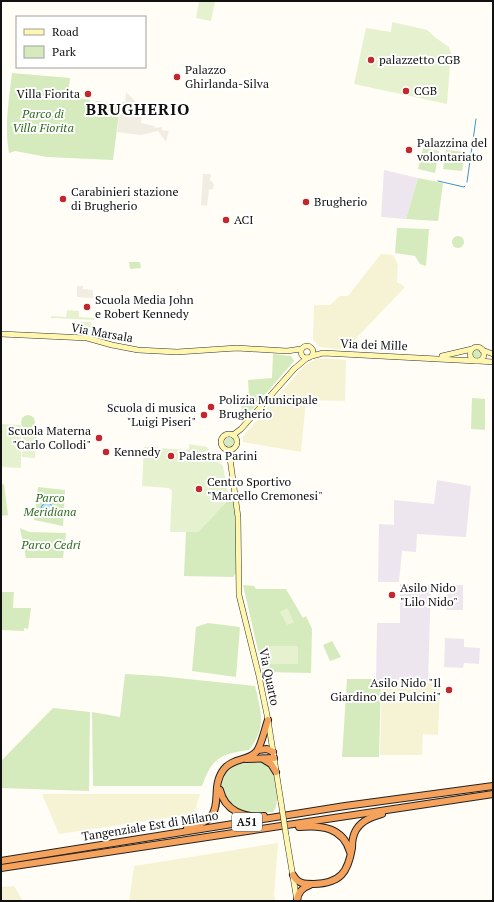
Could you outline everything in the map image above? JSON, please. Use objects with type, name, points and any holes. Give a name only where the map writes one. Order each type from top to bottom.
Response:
[{"type":"highway","points":[[136,840],[169,831],[193,827],[209,818],[215,810],[220,775],[232,762],[254,754],[258,750],[268,720]]},
{"type":"highway","points":[[258,750],[266,748],[273,755]]},
{"type":"highway","points":[[241,759],[261,758],[273,755]]},
{"type":"highway","points":[[261,758],[271,764],[276,772]]},
{"type":"highway","points":[[218,783],[221,794],[227,806],[235,811],[249,816],[262,816],[345,806]]},
{"type":"highway","name":"Tangenziale Est di Milano","points":[[1,861],[345,806],[493,786]]},
{"type":"highway","name":"Tangenziale Est di Milano","points":[[1,868],[493,794]]},
{"type":"highway","points":[[295,888],[299,889],[303,886],[330,882],[339,877],[348,866],[355,831],[365,820],[424,804]]},
{"type":"highway","points":[[277,826],[314,826],[332,830],[344,838],[351,854]]},
{"type":"highway","points":[[293,875],[296,881],[303,886]]},
{"type":"highway","points":[[297,901],[303,886]]},
{"type":"street","name":"Via Marsala","points":[[1,334],[87,338],[138,350],[177,352],[200,349],[237,348],[301,353]]},
{"type":"street","points":[[241,429],[236,447],[231,450],[223,448],[221,440],[223,437],[226,434],[233,435],[241,429],[294,369],[309,357],[313,349],[308,345],[304,346],[294,369]]},
{"type":"street","points":[[482,350],[483,357],[477,361],[472,359],[470,355],[472,349],[478,347],[493,354]]},
{"type":"street","name":"Via dei Mille","points":[[313,349],[321,353]]},
{"type":"street","name":"Via dei Mille","points":[[427,358],[449,356],[472,349]]},
{"type":"street","points":[[301,353],[303,357],[309,357]]},
{"type":"street","name":"Via dei Mille","points":[[309,357],[321,353],[493,362]]},
{"type":"street","points":[[233,435],[237,442]]},
{"type":"street","name":"Via Quarto","points":[[231,450],[238,520],[239,595],[268,720],[297,901]]},
{"type":"shaded area","points":[[126,92],[143,109],[141,123],[154,126],[156,128],[162,127],[162,130],[169,131],[166,142],[158,131],[141,135],[117,132],[121,102],[125,102]]},
{"type":"shaded area","points":[[384,170],[418,178],[406,219],[381,217]]},
{"type":"shaded area","points":[[203,174],[211,174],[210,180],[214,185],[213,189],[209,190],[207,206],[201,205]]},
{"type":"shaded area","points":[[381,254],[393,255],[398,264],[397,282],[405,287],[345,350],[320,347],[313,340],[314,305],[330,305],[340,296],[348,296]]},
{"type":"shaded area","points":[[77,286],[83,286],[83,289],[93,290],[93,298],[77,297]]},
{"type":"shaded area","points":[[318,358],[346,360],[345,401],[306,400],[301,452],[243,442],[243,436],[304,366]]},
{"type":"shaded area","points":[[437,480],[471,486],[466,537],[417,534],[416,552],[402,551],[399,582],[378,582],[379,524],[394,525],[394,500],[434,504]]},
{"type":"shaded area","points":[[400,584],[431,585],[428,681],[376,679],[377,623],[400,623]]},
{"type":"shaded area","points":[[447,585],[463,585],[463,610],[446,610]]},
{"type":"shaded area","points":[[445,638],[464,639],[464,647],[480,648],[479,664],[464,663],[463,668],[444,667]]},
{"type":"shaded area","points":[[382,682],[440,682],[438,735],[423,734],[422,755],[380,755]]},
{"type":"shaded area","points":[[42,794],[200,794],[194,814],[59,834]]},
{"type":"shaded area","points":[[278,843],[274,896],[276,901],[129,901],[134,866]]},
{"type":"shaded area","points":[[14,886],[23,901],[1,901],[1,887]]},
{"type":"green space","points":[[199,1],[215,1],[211,21],[196,18]]},
{"type":"green space","points":[[392,22],[427,30],[449,47],[451,53],[447,104],[354,84],[366,28],[391,32]]},
{"type":"green space","name":"Parco di Villa Fiorita","points":[[12,73],[70,78],[68,96],[90,100],[89,106],[95,107],[96,101],[120,105],[113,160],[47,157],[15,151],[9,153],[7,123]]},
{"type":"green space","points":[[423,148],[439,151],[435,173],[418,169]]},
{"type":"green space","points":[[446,150],[465,152],[462,171],[443,169]]},
{"type":"green space","points":[[418,178],[443,183],[438,221],[406,219]]},
{"type":"green space","points":[[397,228],[429,229],[426,266],[420,264],[415,256],[395,253]]},
{"type":"green space","points":[[458,236],[462,238],[464,242],[462,246],[458,248],[454,246],[452,242],[454,238]]},
{"type":"green space","points":[[129,262],[140,262],[141,268],[130,269]]},
{"type":"green space","points":[[67,310],[79,311],[79,317],[94,318],[94,320],[51,318],[51,316],[66,317]]},
{"type":"green space","points":[[72,322],[91,322],[91,328],[72,328]]},
{"type":"green space","points":[[475,348],[479,348],[482,353],[479,358],[475,358],[472,355],[472,351]]},
{"type":"green space","points":[[273,354],[291,356],[294,361],[242,421],[241,398],[249,397],[248,380],[272,378]]},
{"type":"green space","points":[[472,398],[485,399],[485,430],[471,429]]},
{"type":"green space","points":[[25,415],[31,415],[35,419],[35,425],[31,429],[25,429],[21,425],[21,419]]},
{"type":"green space","points":[[1,424],[21,425],[21,468],[1,467]]},
{"type":"green space","points":[[23,432],[36,433],[35,458],[22,457]]},
{"type":"green space","points":[[229,437],[234,442],[229,447],[224,442]]},
{"type":"green space","name":"Centro Sportivo \"Marcello Cremonesi\"","points":[[189,444],[207,447],[213,456],[223,466],[229,499],[198,532],[170,532],[172,491],[169,488],[142,486],[144,447],[189,450]]},
{"type":"green space","points":[[1,484],[4,484],[8,515],[1,516]]},
{"type":"green space","name":"Parco Meridiana","points":[[38,487],[65,490],[63,526],[34,520]]},
{"type":"green space","points":[[233,498],[236,518],[236,573],[233,577],[184,576],[186,532],[198,532],[229,499]]},
{"type":"green space","name":"Parco Cedri","points":[[20,528],[29,532],[66,533],[63,558],[26,558]]},
{"type":"green space","points":[[243,585],[254,586],[256,589],[286,589],[303,618],[306,616],[312,629],[311,673],[263,672]]},
{"type":"green space","points":[[1,592],[14,592],[13,608],[31,608],[28,629],[24,628],[24,631],[1,630]]},
{"type":"green space","points":[[287,608],[294,622],[287,625],[280,612]]},
{"type":"green space","points":[[208,623],[240,627],[236,677],[192,671],[196,627]]},
{"type":"green space","points":[[332,641],[341,657],[330,661],[323,645]]},
{"type":"green space","points":[[270,646],[298,646],[298,664],[270,664]]},
{"type":"green space","points":[[125,674],[255,686],[261,719],[255,742],[249,750],[231,753],[218,759],[209,769],[202,786],[93,786],[92,712],[120,717]]},
{"type":"green space","points":[[347,679],[381,679],[379,757],[342,757]]},
{"type":"green space","points":[[53,708],[90,712],[89,791],[1,788],[1,761]]},
{"type":"green space","points":[[240,762],[265,762],[270,766],[276,783],[277,797],[276,807],[273,812],[249,814],[227,802],[222,793],[221,785],[228,768]]},
{"type":"water","points":[[47,503],[51,505],[53,509],[51,513],[47,515],[43,513],[41,509],[43,505]]},
{"type":"waterway","points":[[467,182],[476,119]]},
{"type":"waterway","points":[[438,181],[465,186]]},
{"type":"place","name":"palazzetto CGB","points":[[371,60]]},
{"type":"place","name":"Palazzo Ghirlanda-Silva","points":[[177,77]]},
{"type":"place","name":"CGB","points":[[406,91]]},
{"type":"place","name":"Villa Fiorita","points":[[88,94]]},
{"type":"place","name":"Palazzina del volontariato","points":[[409,150]]},
{"type":"place","name":"Carabinieri stazione di Brugherio","points":[[63,199]]},
{"type":"place","name":"Brugherio","points":[[306,202]]},
{"type":"place","name":"ACI","points":[[226,220]]},
{"type":"place","name":"Scuola Media John e Robert Kennedy","points":[[87,307]]},
{"type":"place","name":"Polizia Municipale Brugherio","points":[[211,407]]},
{"type":"place","name":"Scuola di musica \"Luigi Piseri\"","points":[[204,415]]},
{"type":"place","name":"Scuola Materna \"Carlo Collodi\"","points":[[99,438]]},
{"type":"place","name":"Kennedy","points":[[106,452]]},
{"type":"place","name":"Palestra Parini","points":[[171,456]]},
{"type":"place","name":"Centro Sportivo \"Marcello Cremonesi\"","points":[[199,489]]},
{"type":"place","name":"Asilo Nido \"Lilo Nido\"","points":[[392,595]]},
{"type":"place","name":"Asilo Nido \"Il Giardino dei Pulcini\"","points":[[449,690]]},
{"type":"district","name":"BRUGHERIO","points":[[138,109]]}]
